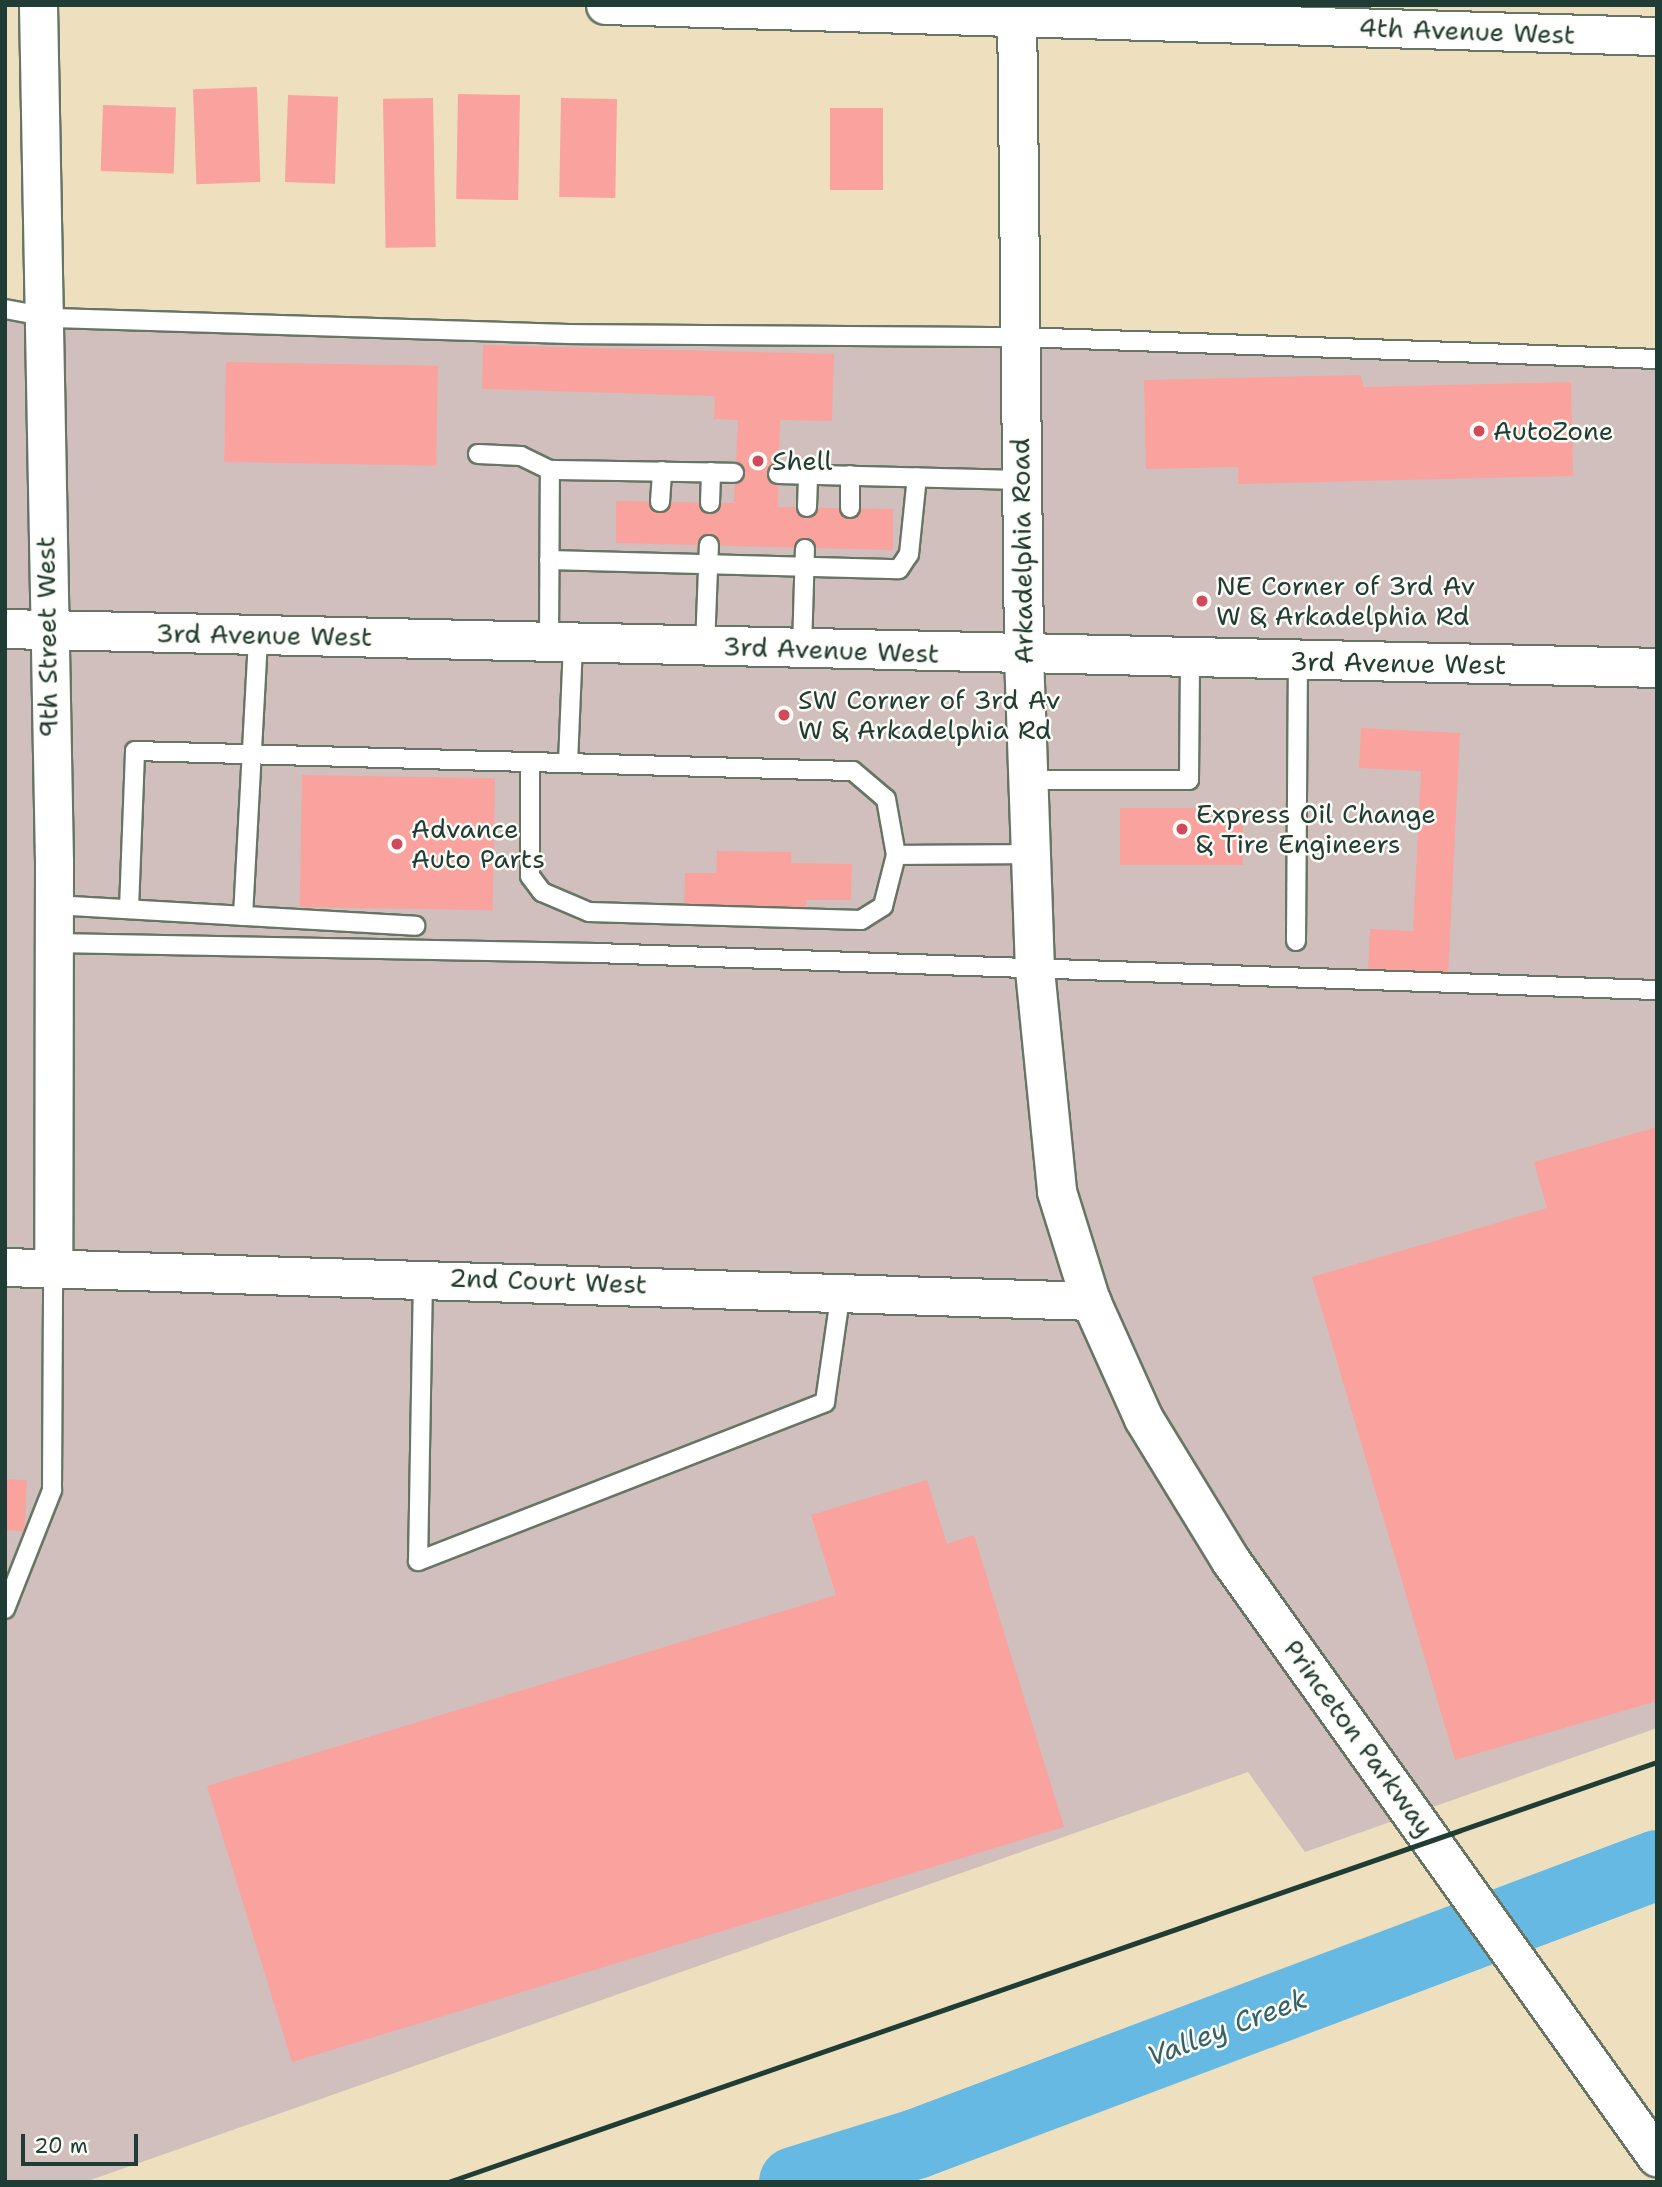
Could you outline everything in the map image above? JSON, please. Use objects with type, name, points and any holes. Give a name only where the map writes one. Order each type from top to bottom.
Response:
[{"type":"main road","name":"Arkadelphia Road","points":[[1017,11],[1018,337],[1024,655],[1035,970],[1057,1192],[1091,1301]]},
{"type":"main road","name":"3rd Avenue West","points":[[5,629],[1657,668]]},
{"type":"main road","name":"Princeton Parkway","points":[[1091,1301],[1144,1419],[1231,1561],[1657,2157]]},
{"type":"street","name":"9th Street West","points":[[38,5],[45,630],[54,905],[53,1269]]},
{"type":"street","name":"4th Avenue West","points":[[605,5],[1017,11],[1657,36]]},
{"type":"street","name":"2nd Court West","points":[[5,1267],[841,1291],[1091,1301]]},
{"type":"lane","points":[[5,309],[41,316],[569,334],[1018,337],[1657,359]]},
{"type":"lane","points":[[478,454],[521,456],[550,470],[734,473]]},
{"type":"lane","points":[[550,470],[549,560],[561,643],[568,763]]},
{"type":"lane","points":[[660,502],[662,471]]},
{"type":"lane","points":[[710,503],[711,472]]},
{"type":"lane","points":[[778,474],[1021,480]]},
{"type":"lane","points":[[807,507],[808,475]]},
{"type":"lane","points":[[850,475],[850,508]]},
{"type":"lane","points":[[549,560],[804,567],[848,559],[899,569],[909,554],[917,477]]},
{"type":"lane","points":[[659,544],[659,563]]},
{"type":"lane","points":[[705,647],[709,545]]},
{"type":"lane","points":[[755,566],[756,547]]},
{"type":"lane","points":[[802,649],[805,548]]},
{"type":"lane","points":[[243,916],[258,635]]},
{"type":"lane","points":[[1029,780],[1189,780],[1189,658]]},
{"type":"lane","points":[[1296,941],[1298,661]]},
{"type":"lane","points":[[129,909],[135,751],[251,754],[853,771],[886,799],[897,855],[883,906],[861,920],[589,912],[542,892],[530,876],[530,762]]},
{"type":"lane","points":[[897,855],[1031,854]]},
{"type":"lane","points":[[54,905],[415,926]]},
{"type":"lane","points":[[54,943],[596,953],[1657,990]]},
{"type":"lane","points":[[5,1609],[52,1490],[53,1269]]},
{"type":"lane","points":[[423,1278],[418,1561],[825,1402],[841,1291]]},
{"type":"shaded area","points":[[5,320],[1657,356],[1657,1728],[1305,1852],[1248,1772],[85,2182],[5,2182]]},
{"type":"building","points":[[257,87],[260,182],[196,184],[193,89]]},
{"type":"building","points":[[458,94],[520,95],[518,200],[456,199]]},
{"type":"building","points":[[288,95],[338,97],[335,184],[285,182]]},
{"type":"building","points":[[433,98],[436,247],[386,248],[383,99]]},
{"type":"building","points":[[561,98],[617,99],[615,198],[559,197]]},
{"type":"building","points":[[103,105],[176,108],[174,174],[101,171]]},
{"type":"building","points":[[830,108],[883,108],[883,190],[830,190]]},
{"type":"building","points":[[483,345],[834,354],[832,421],[780,420],[778,507],[893,509],[893,550],[616,543],[616,501],[734,503],[738,420],[714,419],[715,396],[482,389]]},
{"type":"building","points":[[226,362],[438,366],[436,466],[224,462]]},
{"type":"building","points":[[1360,375],[1364,387],[1571,382],[1573,476],[1238,484],[1238,467],[1146,469],[1144,380]]},
{"type":"building","points":[[1361,728],[1460,733],[1448,977],[1368,973],[1370,929],[1413,931],[1421,771],[1359,768]]},
{"type":"building","name":"Advance Auto Parts","points":[[302,775],[495,778],[493,910],[300,907]]},
{"type":"building","points":[[1120,808],[1243,808],[1243,865],[1120,865]]},
{"type":"building","points":[[717,851],[791,852],[791,863],[852,864],[851,900],[806,900],[806,911],[684,909],[685,873],[716,873]]},
{"type":"building","points":[[1657,1127],[1657,1701],[1455,1760],[1312,1277],[1547,1208],[1534,1162]]},
{"type":"building","points":[[5,1479],[27,1480],[24,1531],[5,1530]]},
{"type":"building","points":[[927,1480],[947,1544],[974,1535],[1064,1827],[292,2062],[207,1786],[836,1595],[811,1515]]},
{"type":"waterway","name":"Valley Creek","points":[[794,2182],[916,2144],[1657,1865]]},
{"type":"railway","points":[[448,2182],[1657,1762]]},
{"type":"place","name":"AutoZone","points":[[1479,431]]},
{"type":"place","name":"Shell","points":[[758,461]]},
{"type":"place","name":"NE Corner of 3rd Av W & Arkadelphia Rd","points":[[1202,601]]},
{"type":"place","name":"SW Corner of 3rd Av W & Arkadelphia Rd","points":[[784,715]]},
{"type":"place","name":"Express Oil Change & Tire Engineers","points":[[1182,829]]},
{"type":"place","name":"Advance Auto Parts","points":[[397,844]]}]
